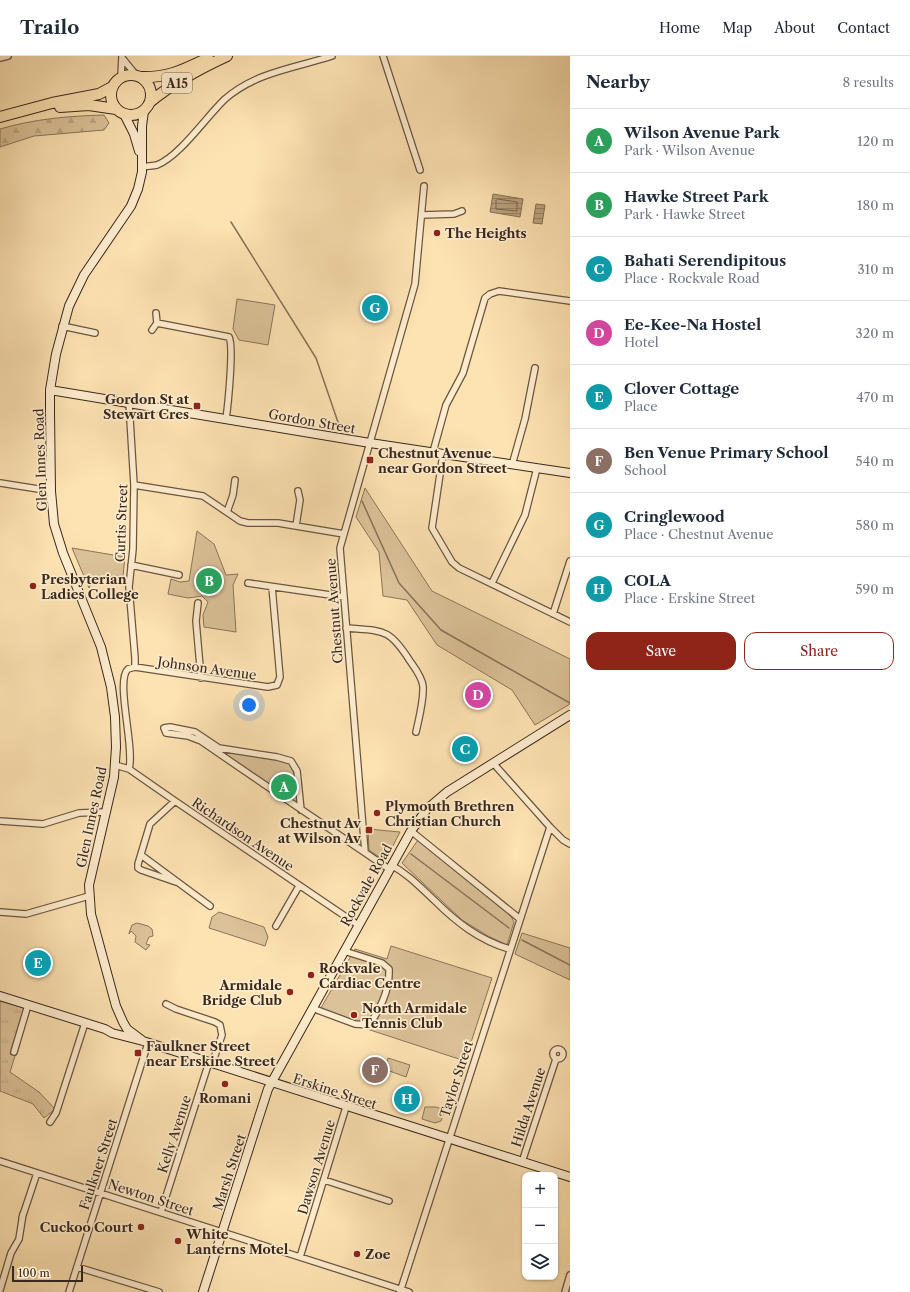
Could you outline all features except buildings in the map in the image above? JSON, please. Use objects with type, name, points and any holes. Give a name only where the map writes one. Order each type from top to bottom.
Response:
[{"type":"highway","name":"A15","points":[[120,77],[128,75],[158,77],[172,74],[213,56]]},
{"type":"highway","name":"A15","points":[[144,111],[150,102],[161,92],[227,56]]},
{"type":"highway","name":"A15","points":[[138,76],[148,83],[151,92],[150,102]]},
{"type":"highway","points":[[120,77],[112,87],[110,94],[112,102],[120,112]]},
{"type":"highway","points":[[0,117],[99,94],[112,87]]},
{"type":"highway","points":[[30,110],[89,105],[120,112],[138,114],[144,111]]},
{"type":"street","points":[[0,58],[8,56]]},
{"type":"street","points":[[142,164],[157,165],[171,156],[226,99],[243,86],[288,67],[332,56]]},
{"type":"street","points":[[383,56],[420,170]]},
{"type":"street","points":[[123,57],[138,76]]},
{"type":"street","points":[[120,77],[123,57]]},
{"type":"street","name":"Glen Innes Road","points":[[126,1027],[116,1006],[92,924],[89,896],[93,866],[106,812],[115,765],[115,717],[106,666],[96,632],[58,538],[54,524],[51,491],[50,390],[62,326],[69,306],[84,275],[135,198],[140,184],[144,111]]},
{"type":"street","name":"Glen Innes Road","points":[[120,112],[134,134],[142,164]]},
{"type":"street","name":"Chestnut Avenue","points":[[365,852],[340,548],[415,284],[424,186]]},
{"type":"street","points":[[422,215],[454,214],[462,211]]},
{"type":"street","points":[[433,452],[446,405],[463,373],[485,298],[490,294],[499,291],[570,302]]},
{"type":"street","points":[[152,330],[157,323],[156,313]]},
{"type":"street","points":[[157,323],[229,337],[232,342],[226,419]]},
{"type":"street","points":[[62,326],[95,333]]},
{"type":"street","points":[[512,465],[526,419],[535,368]]},
{"type":"street","name":"Gordon Street","points":[[50,390],[370,443],[570,473]]},
{"type":"street","name":"Curtis Street","points":[[129,403],[134,485],[129,587],[135,668]]},
{"type":"street","points":[[443,454],[432,522],[433,531],[456,566],[570,622]]},
{"type":"street","points":[[492,584],[525,515],[536,468]]},
{"type":"street","points":[[227,512],[233,495],[235,480]]},
{"type":"street","points":[[0,483],[51,491]]},
{"type":"street","points":[[134,485],[202,496],[248,523],[278,523],[344,534]]},
{"type":"street","points":[[296,526],[300,500],[298,491]]},
{"type":"street","points":[[554,614],[570,561]]},
{"type":"street","points":[[131,565],[179,575]]},
{"type":"street","points":[[248,583],[344,597]]},
{"type":"street","name":"Johnson Avenue","points":[[135,668],[268,687],[277,685],[280,677],[272,587]]},
{"type":"street","points":[[198,603],[196,621],[200,678]]},
{"type":"street","points":[[346,628],[386,633],[395,639],[403,649],[418,672],[423,686],[416,732]]},
{"type":"street","points":[[129,768],[130,746],[124,678],[126,670],[135,668]]},
{"type":"street","name":"Rockvale Road","points":[[271,1083],[390,867],[411,831],[428,809],[447,792],[570,715]]},
{"type":"street","points":[[183,732],[202,739],[301,810],[365,852],[390,867],[405,872],[465,928],[485,940],[509,949]]},
{"type":"street","points":[[218,750],[277,757],[291,762],[297,771],[301,810]]},
{"type":"street","points":[[493,763],[550,827],[563,840],[570,844]]},
{"type":"street","name":"Richardson Avenue","points":[[115,765],[129,768],[175,801],[358,925]]},
{"type":"street","points":[[175,801],[150,824],[138,868],[176,882]]},
{"type":"street","points":[[0,821],[43,824],[79,813],[106,812]]},
{"type":"street","name":"Taylor Street","points":[[400,1291],[509,949],[550,827]]},
{"type":"street","points":[[411,831],[520,919]]},
{"type":"street","points":[[141,855],[210,906]]},
{"type":"street","points":[[276,926],[299,886]]},
{"type":"street","points":[[0,912],[26,914],[89,896]]},
{"type":"street","points":[[312,1008],[355,1024],[369,1025],[379,1012],[390,982],[389,969],[382,963],[344,951]]},
{"type":"street","name":"Erskine Street","points":[[0,996],[570,1177]]},
{"type":"street","points":[[14,1052],[28,1004]]},
{"type":"street","name":"Kelly Avenue","points":[[161,1212],[211,1063],[222,1035],[220,1025],[215,1022],[176,1009],[166,1004]]},
{"type":"street","points":[[50,1122],[56,1113],[85,1023]]},
{"type":"street","points":[[117,1034],[126,1027],[146,1042]]},
{"type":"street","name":"Erskine Street","points":[[105,1029],[126,1027]]},
{"type":"street","name":"Faulkner Street","points":[[69,1292],[146,1042]]},
{"type":"street","name":"Hilda Avenue","points":[[522,1162],[556,1059]]},
{"type":"street","name":"Marsh Street","points":[[203,1292],[271,1083]]},
{"type":"street","name":"Dawson Avenue","points":[[300,1257],[346,1107]]},
{"type":"street","name":"Newton Street","points":[[0,1161],[300,1257],[400,1291],[409,1292]]},
{"type":"street","points":[[0,1290],[11,1253],[20,1232],[23,1214],[37,1173]]},
{"type":"street","points":[[324,1180],[389,1201]]},
{"type":"street","points":[[77,1267],[159,1292]]},
{"type":"street","points":[[565,1292],[570,1275]]},
{"type":"green space","points":[[104,115],[109,123],[104,130],[34,136],[0,147],[0,129],[51,119]]},
{"type":"green space","points":[[237,299],[275,305],[268,345],[239,340],[233,329]]},
{"type":"green space","points":[[365,488],[432,591],[570,659],[570,704],[535,725],[512,690],[437,645],[407,600],[383,596],[379,552],[356,517]]},
{"type":"green space","points":[[197,531],[214,544],[226,575],[238,574],[233,585],[236,632],[204,627],[203,615],[208,602],[202,596],[188,598],[168,594],[171,579],[180,582],[189,581]]},
{"type":"green space","points":[[72,548],[125,557],[123,576],[94,577],[89,588]]},
{"type":"green space","points":[[228,752],[273,758],[289,763],[293,766],[295,773],[298,803],[297,804],[225,754]]},
{"type":"green space","points":[[368,829],[400,832],[385,861],[369,850]]},
{"type":"green space","points":[[418,840],[511,916],[514,922],[507,945],[488,936],[462,920],[402,863]]},
{"type":"green space","points":[[219,912],[264,927],[268,937],[265,946],[209,928],[212,917]]},
{"type":"green space","points":[[137,923],[148,926],[152,929],[153,936],[149,937],[146,944],[150,945],[146,950],[135,942],[136,936],[131,931],[129,934],[132,925]]},
{"type":"green space","points":[[522,933],[570,948],[570,980],[515,954]]},
{"type":"green space","points":[[391,946],[492,978],[465,1061],[318,1013],[355,949],[387,959]]},
{"type":"green space","points":[[0,1001],[24,1008],[10,1054],[15,1056],[10,1072],[39,1092],[55,1109],[44,1118],[33,1104],[0,1091]]},
{"type":"green space","points":[[388,1058],[410,1065],[406,1077],[384,1069]]},
{"type":"green space","points":[[425,1107],[436,1107],[445,1110],[441,1121],[435,1123],[422,1119]]},
{"type":"water","points":[[493,194],[523,199],[520,217],[490,212]]},
{"type":"water","points":[[536,204],[545,205],[542,224],[533,223]]},
{"type":"waterway","points":[[231,222],[316,358],[341,431]]},
{"type":"waterway","points":[[362,501],[399,583],[441,630],[570,703]]},
{"type":"waterway","points":[[411,854],[509,928]]},
{"type":"waterway","points":[[522,940],[570,965]]},
{"type":"place","name":"The Heights","points":[[437,233]]},
{"type":"place","name":"Cringlewood","points":[[375,308]]},
{"type":"place","name":"Gordon St at Stewart Cres","points":[[197,406]]},
{"type":"place","name":"Chestnut Avenue near Gordon Street","points":[[370,460]]},
{"type":"place","name":"Hawke Street Park","points":[[209,581]]},
{"type":"place","name":"Presbyterian Ladies College","points":[[33,586]]},
{"type":"place","name":"Ee-Kee-Na Hostel","points":[[478,695]]},
{"type":"place","name":"Bahati Serendipitous","points":[[465,749]]},
{"type":"place","name":"Wilson Avenue Park","points":[[284,787]]},
{"type":"place","name":"Plymouth Brethren Christian Church","points":[[377,813]]},
{"type":"place","name":"Chestnut Av at Wilson Av","points":[[369,830]]},
{"type":"place","name":"Clover Cottage","points":[[38,963]]},
{"type":"place","name":"Rockvale Cardiac Centre","points":[[311,975]]},
{"type":"place","name":"Armidale Bridge Club","points":[[290,992]]},
{"type":"place","name":"North Armidale Tennis Club","points":[[354,1015]]},
{"type":"place","name":"Faulkner Street near Erskine Street","points":[[138,1053]]},
{"type":"place","name":"Ben Venue Primary School","points":[[375,1070]]},
{"type":"place","name":"Romani","points":[[225,1084]]},
{"type":"place","name":"COLA","points":[[407,1099]]},
{"type":"place","name":"Cuckoo Court","points":[[141,1227]]},
{"type":"place","name":"White Lanterns Motel","points":[[178,1241]]},
{"type":"place","name":"Zoe","points":[[357,1254]]}]
